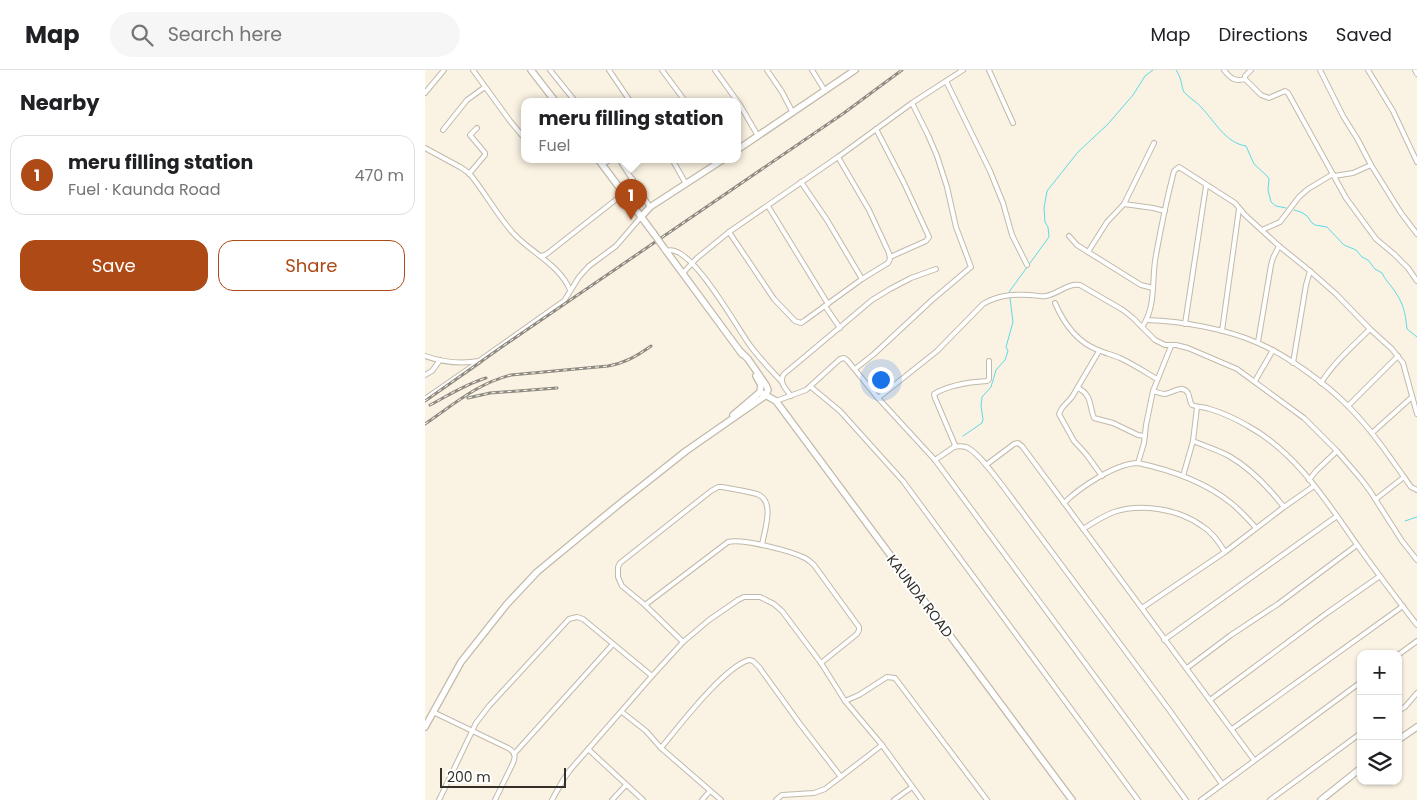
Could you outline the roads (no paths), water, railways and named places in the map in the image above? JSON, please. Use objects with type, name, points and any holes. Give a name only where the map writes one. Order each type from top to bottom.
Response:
[{"type":"street","points":[[425,93],[443,70]]},
{"type":"street","points":[[473,70],[521,134]]},
{"type":"street","points":[[550,70],[573,98]]},
{"type":"street","points":[[609,70],[628,98]]},
{"type":"street","points":[[662,70],[683,98]]},
{"type":"street","points":[[715,70],[735,98]]},
{"type":"street","points":[[767,70],[793,113]]},
{"type":"street","points":[[812,70],[825,91]]},
{"type":"street","points":[[741,147],[855,70]]},
{"type":"street","points":[[683,273],[729,232],[838,157],[912,103],[963,70]]},
{"type":"street","points":[[989,70],[1013,123]]},
{"type":"street","points":[[1224,70],[1233,79],[1245,80]]},
{"type":"street","points":[[1245,80],[1245,76],[1251,70]]},
{"type":"street","points":[[1320,70],[1343,116],[1371,164],[1401,213],[1417,234]]},
{"type":"street","points":[[1368,70],[1393,111],[1417,162]]},
{"type":"street","points":[[1415,70],[1417,74]]},
{"type":"street","points":[[533,71],[553,98]]},
{"type":"street","points":[[1245,80],[1265,98],[1285,91],[1288,93],[1346,198],[1376,239],[1408,268],[1417,281]]},
{"type":"street","points":[[946,81],[990,171],[1003,203],[1012,235],[1027,265]]},
{"type":"street","points":[[443,130],[467,100],[485,87]]},
{"type":"street","points":[[855,369],[971,267],[956,227],[937,156],[929,135],[912,103]]},
{"type":"street","points":[[741,107],[758,136]]},
{"type":"street","points":[[469,174],[485,155],[470,135],[477,128]]},
{"type":"street","points":[[729,232],[774,299],[795,321],[801,323],[887,263],[890,257],[926,241],[929,236],[904,182],[876,129]]},
{"type":"street","points":[[1088,252],[1107,222],[1124,204],[1154,142]]},
{"type":"street","points":[[425,148],[460,166],[469,174],[515,235],[560,274],[570,290]]},
{"type":"street","points":[[838,157],[869,210],[890,257]]},
{"type":"street","points":[[425,727],[461,662],[507,604],[537,572],[618,504],[768,390],[767,385],[748,359],[601,163]]},
{"type":"street","points":[[622,163],[650,207]]},
{"type":"street","points":[[674,163],[686,184]]},
{"type":"street","points":[[425,399],[564,301],[579,276],[616,246],[650,207],[716,163]]},
{"type":"street","points":[[1262,230],[1280,222],[1299,197],[1308,189],[1334,175],[1353,173],[1371,164]]},
{"type":"street","points":[[1142,327],[1147,320],[1153,300],[1155,257],[1174,171],[1176,168],[1181,168],[1206,186],[1235,203],[1279,246],[1341,298],[1398,356],[1405,369],[1417,414]]},
{"type":"street","points":[[540,256],[548,253],[633,179]]},
{"type":"street","points":[[801,182],[822,212],[862,280]]},
{"type":"street","points":[[1185,324],[1206,186]]},
{"type":"street","points":[[1124,204],[1165,211]]},
{"type":"street","points":[[768,206],[840,328]]},
{"type":"street","points":[[1222,331],[1239,209]]},
{"type":"street","points":[[1069,236],[1088,252],[1141,285],[1153,288]]},
{"type":"street","points":[[1258,342],[1271,265],[1279,246]]},
{"type":"street","points":[[665,250],[681,253],[699,270],[752,349],[791,396]]},
{"type":"street","points":[[781,382],[784,374],[872,300],[911,278],[936,270]]},
{"type":"street","points":[[1293,363],[1304,292],[1310,271]]},
{"type":"street","points":[[878,398],[937,351],[983,304],[999,296],[1044,296],[1075,284],[1123,310],[1155,340],[1165,345],[1188,348],[1237,369],[1304,418],[1337,451],[1376,500],[1402,541],[1417,560]]},
{"type":"street","points":[[1055,303],[1060,315],[1071,331],[1083,342],[1125,360],[1157,379]]},
{"type":"street","points":[[1147,320],[1185,324],[1222,331],[1258,342],[1273,350],[1321,383],[1348,406],[1372,433],[1411,487],[1417,490]]},
{"type":"street","points":[[1321,383],[1344,355],[1370,329]]},
{"type":"street","points":[[1138,463],[1153,391],[1171,346]]},
{"type":"street","points":[[1099,350],[1078,388],[1059,414],[1074,441],[1102,476]]},
{"type":"street","points":[[1255,381],[1273,350]]},
{"type":"street","points":[[425,356],[459,363],[479,361]]},
{"type":"street","points":[[1348,406],[1398,356]]},
{"type":"street","points":[[776,401],[805,390],[842,358],[847,360],[878,398],[935,460],[1186,800]]},
{"type":"street","points":[[425,375],[432,371],[440,360]]},
{"type":"street","points":[[954,447],[934,394],[966,383],[987,381],[989,379],[989,361]]},
{"type":"street","points":[[811,386],[840,412],[903,481],[1138,800]]},
{"type":"street","points":[[1078,388],[1089,397],[1094,418],[1120,425],[1138,435],[1145,436]]},
{"type":"street","points":[[1153,391],[1165,394],[1180,389],[1185,390],[1190,403],[1194,406],[1215,410],[1249,426],[1276,444],[1314,486],[1417,625]]},
{"type":"street","name":"KAUNDA ROAD","points":[[761,395],[776,401],[1072,800]]},
{"type":"street","points":[[1372,433],[1412,397]]},
{"type":"street","points":[[1183,476],[1193,441],[1197,406]]},
{"type":"street","points":[[1193,441],[1229,456],[1242,465],[1265,485],[1283,507]]},
{"type":"street","points":[[986,465],[1014,444],[1018,443],[1022,446],[1254,760]]},
{"type":"street","points":[[935,460],[954,447],[961,446],[969,449],[986,465],[1222,784]]},
{"type":"street","points":[[1309,480],[1337,451]]},
{"type":"street","points":[[1064,503],[1077,491],[1102,476],[1131,463],[1138,463],[1183,476],[1210,488],[1238,509],[1256,528]]},
{"type":"street","points":[[1376,500],[1405,477]]},
{"type":"street","points":[[1142,608],[1225,552],[1283,507],[1314,486]]},
{"type":"street","points":[[683,642],[645,604],[622,586],[617,577],[620,563],[715,489],[722,487],[758,495],[764,499],[768,509],[762,545]]},
{"type":"street","points":[[1083,529],[1114,512],[1131,509],[1158,509],[1183,515],[1204,526],[1225,552]]},
{"type":"street","points":[[1165,640],[1337,516]]},
{"type":"street","points":[[645,604],[733,540],[762,545],[800,556],[810,561],[859,627],[857,634],[821,663]]},
{"type":"street","points":[[1187,668],[1357,545]]},
{"type":"street","points":[[1210,700],[1380,576]]},
{"type":"street","points":[[553,800],[566,775],[683,642],[709,620],[745,597],[760,597],[774,604],[782,611],[821,663],[845,700],[922,800]]},
{"type":"street","points":[[1232,729],[1403,606]]},
{"type":"street","points":[[439,800],[471,731],[489,706],[569,619],[577,617],[583,619],[652,676]]},
{"type":"street","points":[[1402,652],[1417,641]]},
{"type":"street","points":[[495,800],[513,763],[515,754],[613,644]]},
{"type":"street","points":[[661,748],[685,718],[719,682],[741,664],[749,660],[759,667],[841,777]]},
{"type":"street","points":[[845,700],[859,695],[887,677],[895,678],[987,800]]},
{"type":"street","points":[[1201,800],[1357,685]]},
{"type":"street","points":[[1402,709],[1417,693]]},
{"type":"street","points":[[433,712],[508,748],[515,754]]},
{"type":"street","points":[[622,712],[646,731],[661,748],[721,800]]},
{"type":"street","points":[[1402,737],[1417,727]]},
{"type":"street","points":[[1270,800],[1357,736]]},
{"type":"street","points":[[776,800],[782,795],[814,793],[825,789],[881,745]]},
{"type":"street","points":[[588,749],[643,800]]},
{"type":"street","points":[[1321,800],[1357,771]]},
{"type":"street","points":[[612,800],[626,785]]},
{"type":"street","points":[[894,800],[912,787]]},
{"type":"street","points":[[702,800],[710,791]]},
{"type":"waterway","points":[[1009,292],[1049,237],[1044,208],[1047,191],[1078,152],[1108,124],[1133,95],[1145,76],[1153,70]]},
{"type":"waterway","points":[[1176,70],[1184,92],[1200,106],[1221,131],[1233,141],[1246,146],[1254,164],[1269,179],[1268,190],[1271,202],[1276,206],[1286,208]]},
{"type":"waterway","points":[[1294,210],[1307,216],[1315,225],[1327,227],[1344,245],[1356,250],[1375,269],[1382,273],[1402,304],[1407,329],[1417,337]]},
{"type":"waterway","points":[[963,436],[982,423],[982,397],[991,387],[996,370],[1005,360],[1008,351],[1006,347],[1013,322],[1010,298]]},
{"type":"waterway","points":[[1405,521],[1417,517]]},
{"type":"railway","points":[[425,401],[844,113],[902,70]]},
{"type":"railway","points":[[425,424],[466,395],[499,379],[511,375],[614,365],[631,359],[651,346]]},
{"type":"railway","points":[[430,405],[486,378]]},
{"type":"railway","points":[[468,398],[490,393],[557,388]]},
{"type":"place","name":"meru filling station","points":[[631,220]]}]
